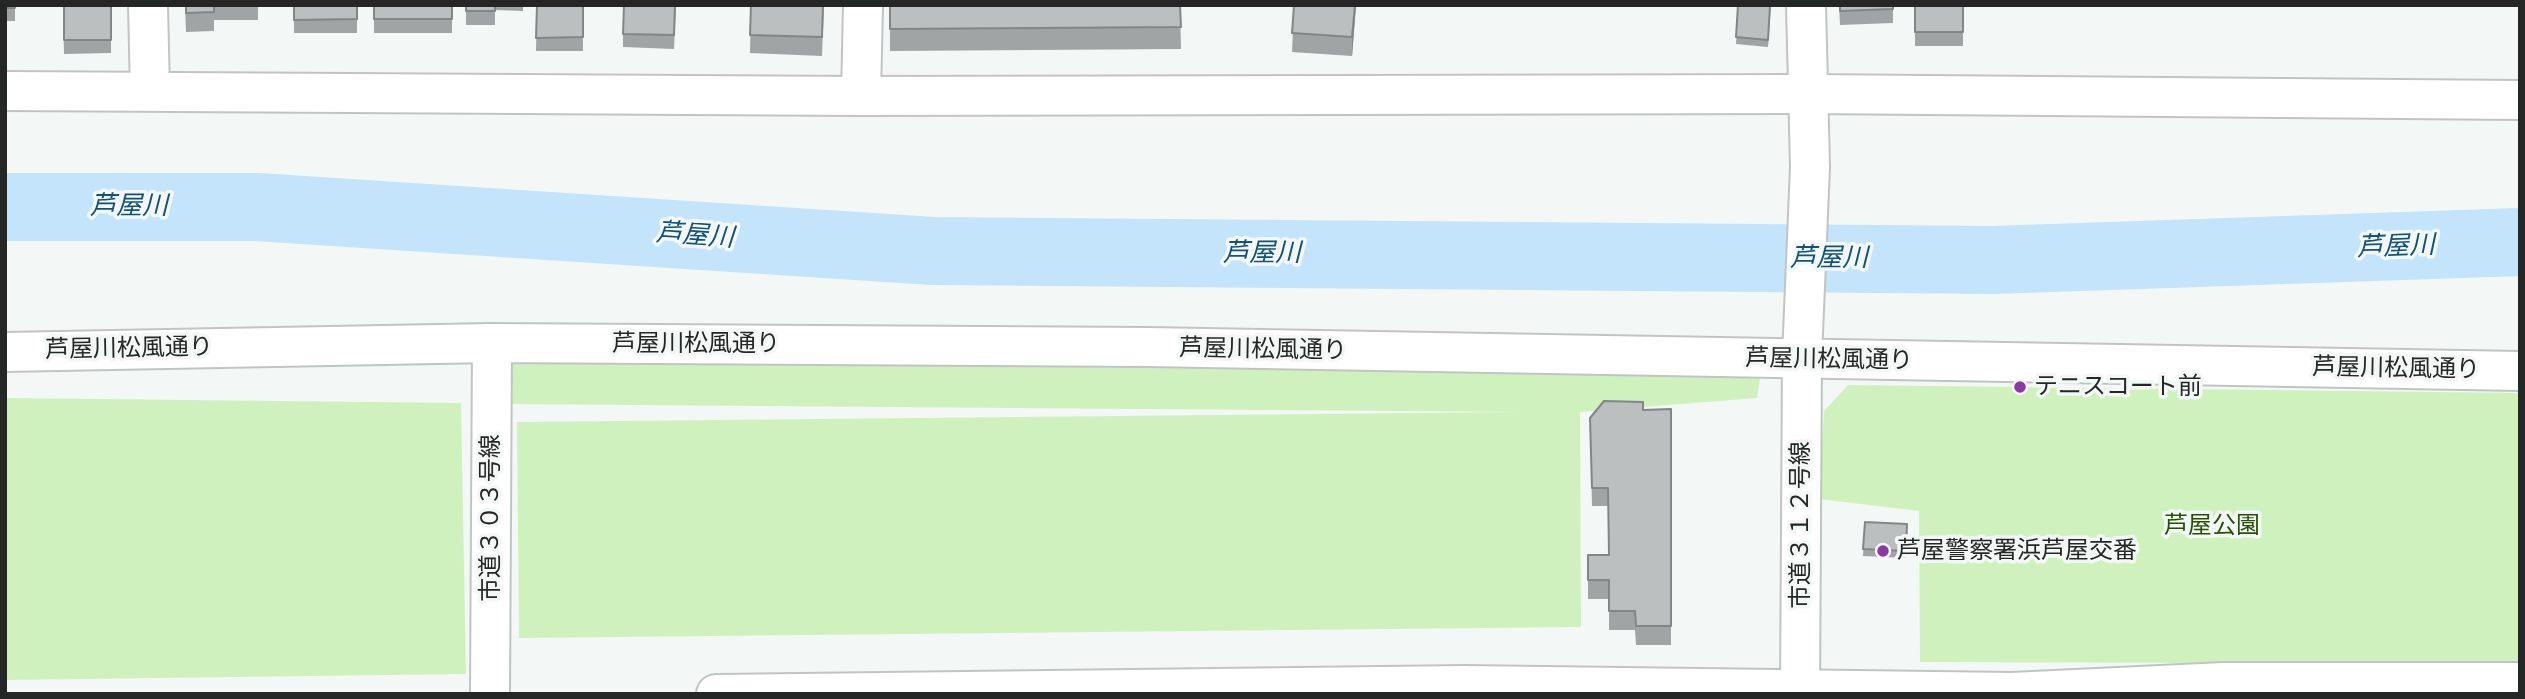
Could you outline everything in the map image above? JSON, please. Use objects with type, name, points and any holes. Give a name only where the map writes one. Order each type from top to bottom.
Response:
[{"type":"street","points":[[148,5],[150,90]]},
{"type":"street","points":[[861,96],[863,5]]},
{"type":"street","points":[[1806,5],[1808,94]]},
{"type":"street","points":[[5,91],[861,96],[1808,94],[2520,100]]},
{"type":"street","name":"市道３１２号線","points":[[1800,692],[1802,352],[1810,167],[1808,94]]},
{"type":"street","name":"芦屋川松風通り","points":[[5,352],[492,343],[1802,352],[2520,371]]},
{"type":"street","name":"市道３０３号線","points":[[489,694],[492,343]]},
{"type":"street","points":[[716,694],[1465,690],[2012,692],[2225,688],[2464,688],[2520,682]]},
{"type":"green space","points":[[509,360],[1761,372],[1757,398],[1580,412],[1581,627],[519,638],[517,422],[1518,412],[509,404]]},
{"type":"green space","name":"芦屋公園","points":[[1848,385],[2520,393],[2520,664],[1920,662],[1919,511],[1819,499],[1824,411]]},
{"type":"green space","points":[[5,398],[461,403],[466,674],[5,680]]},
{"type":"building","points":[[64,5],[111,5],[111,40],[64,40]]},
{"type":"building","points":[[186,5],[214,5],[214,12],[186,13]]},
{"type":"building","points":[[294,5],[357,5],[357,19],[294,20]]},
{"type":"building","points":[[374,5],[452,5],[452,19],[374,19]]},
{"type":"building","points":[[466,5],[495,5],[495,11],[466,11]]},
{"type":"building","points":[[537,5],[583,5],[583,37],[536,38]]},
{"type":"building","points":[[624,5],[675,5],[674,35],[623,34]]},
{"type":"building","points":[[751,5],[823,5],[822,37],[750,35]]},
{"type":"building","points":[[890,5],[1180,5],[1181,27],[890,29]]},
{"type":"building","points":[[1294,5],[1355,5],[1352,37],[1292,33]]},
{"type":"building","points":[[1738,5],[1770,5],[1768,40],[1736,37]]},
{"type":"building","points":[[1840,5],[1893,5],[1893,9],[1840,11]]},
{"type":"building","points":[[1915,5],[1963,5],[1963,32],[1915,32]]},
{"type":"building","points":[[1604,401],[1643,402],[1643,410],[1671,409],[1671,626],[1636,626],[1635,611],[1609,611],[1609,580],[1588,580],[1588,555],[1609,555],[1608,488],[1592,488],[1590,418]]},
{"type":"building","points":[[1865,522],[1907,524],[1906,551],[1863,549]]},
{"type":"waterway","name":"芦屋川","points":[[5,207],[257,207],[933,251],[1993,260],[2520,242]]},
{"type":"place","name":"テニスコート前","points":[[2020,387]]},
{"type":"place","name":"芦屋警察署浜芦屋交番","points":[[1883,551]]}]
